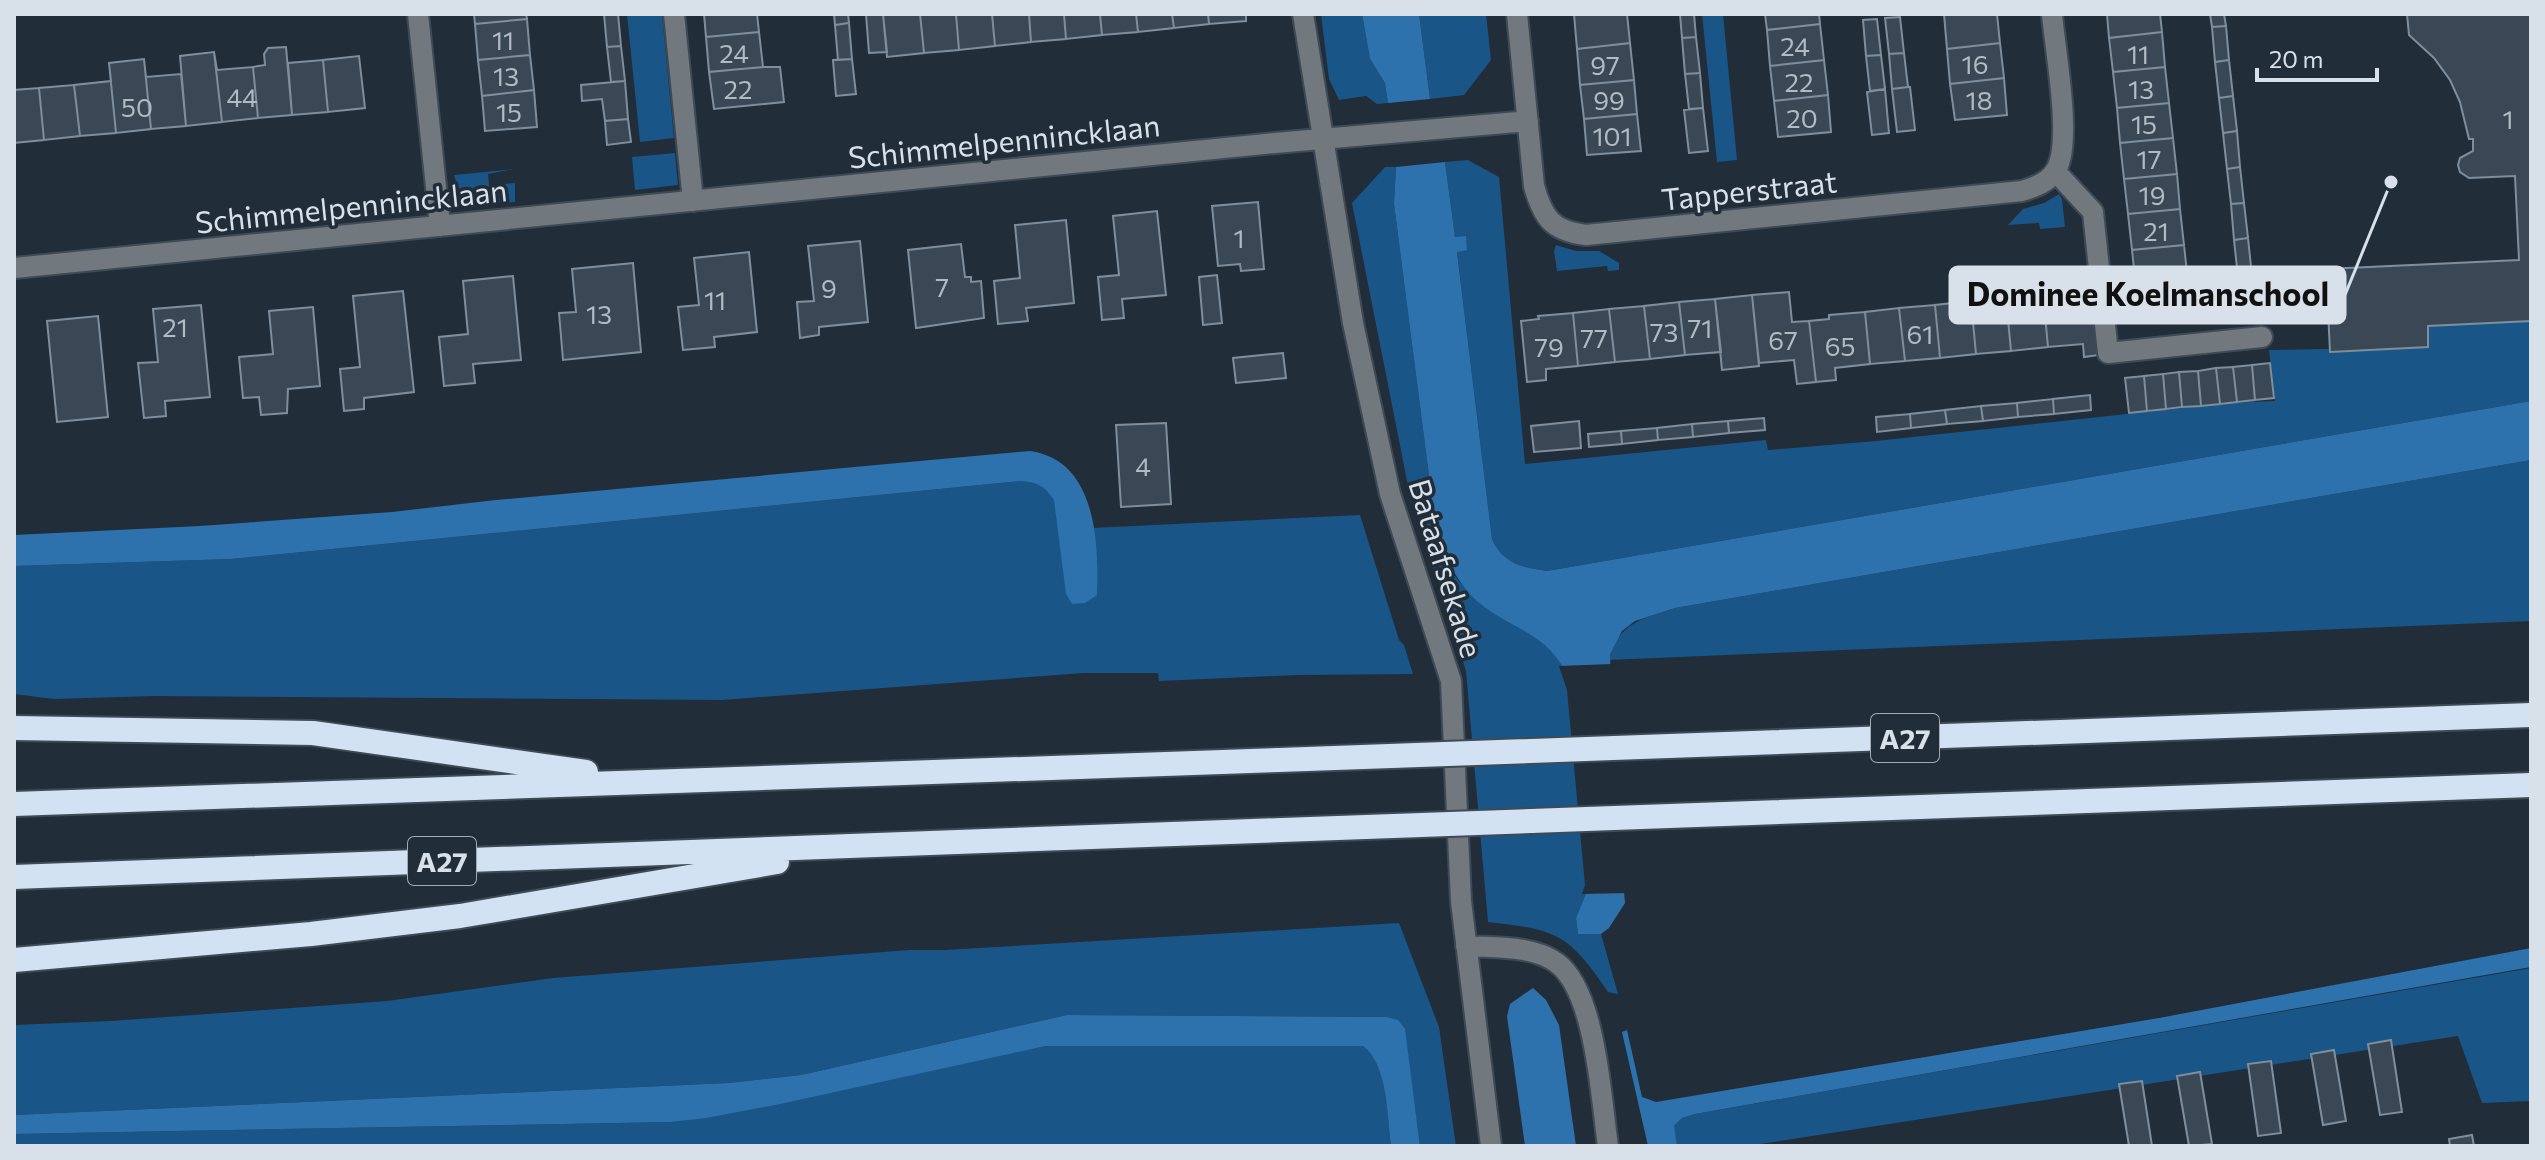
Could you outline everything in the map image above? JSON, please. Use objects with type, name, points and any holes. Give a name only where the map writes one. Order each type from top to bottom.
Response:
[{"type":"highway","name":"A27","points":[[14,804],[2531,715]]},
{"type":"highway","name":"A27","points":[[14,728],[313,733],[648,781]]},
{"type":"highway","name":"A27","points":[[14,877],[2531,785]]},
{"type":"highway","name":"A27","points":[[14,960],[311,934],[460,916],[871,846]]},
{"type":"street","points":[[418,14],[440,226]]},
{"type":"street","points":[[674,14],[693,201]]},
{"type":"street","name":"Bataafsekade","points":[[1303,14],[1353,323],[1390,494],[1451,681],[1461,901],[1491,1146]]},
{"type":"street","name":"Tapperstraat","points":[[1517,14],[1534,186],[1540,208],[1553,225],[1570,233],[1586,235],[2022,191],[2040,185],[2056,172]]},
{"type":"street","points":[[2052,14],[2064,140],[2056,172],[2093,212],[2108,353],[2262,337]]},
{"type":"street","name":"Schimmelpennincklaan","points":[[14,268],[1528,121]]},
{"type":"street","points":[[1466,946],[1536,954],[1557,963],[1574,982],[1585,1006],[1608,1146]]},
{"type":"shaded area","points":[[627,14],[662,14],[674,138],[640,142]]},
{"type":"shaded area","points":[[1321,14],[1362,14],[1370,59],[1385,83],[1388,103],[1377,104],[1366,96],[1339,100],[1329,79]]},
{"type":"shaded area","points":[[1362,14],[1419,14],[1430,99],[1388,103],[1385,83],[1370,59]]},
{"type":"shaded area","points":[[1419,14],[1486,14],[1491,60],[1464,95],[1430,99]]},
{"type":"shaded area","points":[[1702,14],[1723,14],[1737,160],[1717,162]]},
{"type":"shaded area","points":[[675,153],[678,185],[635,190],[632,157]]},
{"type":"shaded area","points":[[1468,160],[1499,177],[1525,464],[1766,440],[1768,450],[1876,441],[2228,403],[2275,401],[2269,350],[2428,347],[2427,325],[2531,320],[2531,401],[1547,571],[1530,568],[1507,559],[1492,539],[1457,251],[1467,249],[1465,236],[1455,238],[1445,162]]},
{"type":"shaded area","points":[[1445,162],[1455,237],[1466,236],[1467,250],[1457,252],[1492,539],[1507,559],[1530,568],[1547,571],[2531,401],[2531,460],[1675,608],[1635,621],[1622,631],[1610,654],[1614,776],[1625,903],[1609,928],[1601,934],[1578,934],[1576,918],[1589,886],[1568,676],[1549,649],[1490,611],[1469,593],[1452,568],[1436,530],[1394,204],[1396,167]]},
{"type":"shaded area","points":[[1385,167],[1396,167],[1394,204],[1436,530],[1451,567],[1464,587],[1547,645],[1568,676],[1589,886],[1576,918],[1578,934],[1601,934],[1618,994],[1608,992],[1582,957],[1559,938],[1530,928],[1488,922],[1466,671],[1409,491],[1352,203]]},
{"type":"shaded area","points":[[514,169],[488,174],[489,185],[515,183],[515,202],[486,203],[470,198],[463,193],[454,175]]},
{"type":"shaded area","points":[[2059,194],[2065,227],[2040,229],[2039,223],[2008,225],[2023,209],[2044,203]]},
{"type":"shaded area","points":[[1556,245],[1576,251],[1599,251],[1619,263],[1619,270],[1608,271],[1607,266],[1557,271]]},
{"type":"shaded area","points":[[1030,451],[1052,458],[1069,470],[1089,506],[1097,551],[1097,595],[1085,603],[1072,604],[1066,594],[1054,500],[1040,486],[1021,481],[231,559],[14,566],[14,535],[392,512]]},
{"type":"shaded area","points":[[2531,460],[2531,621],[1608,660],[1618,637],[1625,630],[1642,619],[1675,608]]},
{"type":"shaded area","points":[[1035,481],[1048,490],[1055,500],[1058,516],[1097,595],[1092,528],[1360,515],[1399,640],[1404,645],[1413,674],[1159,681],[1158,673],[1084,673],[722,700],[154,696],[54,699],[14,694],[14,566],[231,559]]},
{"type":"shaded area","points":[[1399,923],[1439,1027],[1456,1146],[1420,1146],[1407,1048],[1386,1017],[1067,1015],[801,1075],[729,1083],[14,1115],[14,1025],[387,1001],[553,978],[909,950]]},
{"type":"shaded area","points":[[2531,948],[2531,967],[1695,1114],[1682,1118],[1674,1126],[1677,1146],[1648,1146],[1622,1032],[1627,1030],[1642,1097],[1656,1102],[2159,1018]]},
{"type":"shaded area","points":[[2531,968],[2531,1101],[2482,1103],[2458,1036],[1747,1146],[1677,1146],[1673,1127],[1682,1118],[1695,1114]]},
{"type":"shaded area","points":[[1533,988],[1546,1000],[1559,1025],[1576,1146],[1525,1146],[1507,1016],[1510,1004]]},
{"type":"shaded area","points":[[1067,1015],[1386,1017],[1398,1020],[1405,1029],[1420,1146],[1391,1146],[1382,1078],[1371,1054],[1363,1046],[1046,1046],[780,1104],[670,1122],[14,1134],[14,1115],[729,1083],[801,1075]]},
{"type":"shaded area","points":[[1046,1046],[1364,1046],[1372,1054],[1382,1078],[1391,1146],[14,1146],[14,1134],[670,1122]]},
{"type":"pier","points":[[1612,664],[1628,893],[1582,894],[1585,885],[1567,690],[1559,666]]},
{"type":"building","points":[[474,14],[526,14],[527,19],[475,24]]},
{"type":"building","points":[[604,14],[618,14],[621,46],[607,47]]},
{"type":"building","points":[[704,14],[757,14],[759,32],[706,37]]},
{"type":"building","points":[[834,14],[848,14],[849,23],[835,25]]},
{"type":"building","points":[[866,14],[883,14],[887,52],[869,53]]},
{"type":"building","points":[[883,14],[920,14],[924,53],[887,57]]},
{"type":"building","points":[[920,14],[956,14],[959,50],[924,53]]},
{"type":"building","points":[[956,14],[992,14],[995,46],[959,50]]},
{"type":"building","points":[[992,14],[1029,14],[1031,42],[995,46]]},
{"type":"building","points":[[1029,14],[1064,14],[1066,39],[1031,42]]},
{"type":"building","points":[[1064,14],[1100,14],[1102,35],[1066,39]]},
{"type":"building","points":[[1100,14],[1136,14],[1138,32],[1102,35]]},
{"type":"building","points":[[1136,14],[1172,14],[1174,28],[1138,32]]},
{"type":"building","points":[[1172,14],[1208,14],[1209,24],[1174,28]]},
{"type":"building","points":[[1208,14],[1246,14],[1246,21],[1209,24]]},
{"type":"building","points":[[1574,14],[1627,14],[1630,43],[1577,49]]},
{"type":"building","points":[[1680,14],[1694,14],[1696,37],[1682,38]]},
{"type":"building","points":[[1765,14],[1819,14],[1820,24],[1767,30]]},
{"type":"building","points":[[1944,14],[1997,14],[2000,43],[1947,49]]},
{"type":"building","points":[[2107,14],[2160,14],[2162,32],[2109,38]]},
{"type":"building","points":[[2210,14],[2224,14],[2226,26],[2212,27]]},
{"type":"building","points":[[2407,14],[2531,14],[2531,321],[2428,326],[2428,347],[2330,352],[2326,269],[2519,260],[2515,176],[2469,178],[2460,172],[2460,158],[2473,151],[2473,139],[2469,139],[2460,102],[2450,80],[2434,58],[2409,35]]},
{"type":"building","points":[[1900,17],[1904,53],[1889,54],[1885,18]]},
{"type":"building","points":[[527,19],[530,55],[478,60],[475,24]]},
{"type":"building","points":[[1877,19],[1881,55],[1866,56],[1863,20]]},
{"type":"building","points":[[849,23],[852,59],[838,60],[835,25]]},
{"type":"building","points":[[1820,24],[1824,60],[1770,66],[1767,30]]},
{"type":"building","points":[[2226,26],[2229,60],[2215,62],[2212,27]]},
{"type":"building","points":[[759,32],[763,67],[709,72],[706,37]]},
{"type":"building","points":[[2162,32],[2165,67],[2113,72],[2109,38]]},
{"type":"building","points":[[1696,37],[1700,73],[1685,74],[1682,38]]},
{"type":"building","points":[[1630,43],[1634,80],[1580,85],[1577,49]]},
{"type":"building","points":[[2000,43],[2004,78],[1950,84],[1947,49]]},
{"type":"building","points":[[621,46],[625,81],[611,82],[607,47]]},
{"type":"building","points":[[286,47],[292,115],[258,118],[253,67],[265,65],[264,54],[268,48]]},
{"type":"building","points":[[214,52],[222,122],[186,126],[180,56]]},
{"type":"building","points":[[214,52],[217,70],[253,67],[258,118],[222,122]]},
{"type":"building","points":[[1904,53],[1908,87],[1892,89],[1889,54]]},
{"type":"building","points":[[530,55],[534,90],[482,96],[478,60]]},
{"type":"building","points":[[1881,55],[1885,89],[1870,91],[1866,56]]},
{"type":"building","points":[[359,56],[365,108],[328,112],[323,60]]},
{"type":"building","points":[[144,59],[151,129],[116,133],[109,63]]},
{"type":"building","points":[[144,59],[146,77],[181,74],[186,126],[151,129]]},
{"type":"building","points":[[852,59],[856,94],[836,96],[833,60]]},
{"type":"building","points":[[323,60],[328,112],[292,115],[288,63]]},
{"type":"building","points":[[1824,60],[1828,95],[1774,101],[1770,66]]},
{"type":"building","points":[[2229,60],[2233,96],[2219,98],[2215,62]]},
{"type":"building","points":[[780,67],[784,102],[714,109],[709,72]]},
{"type":"building","points":[[2165,67],[2169,103],[2117,108],[2113,72]]},
{"type":"building","points":[[1700,73],[1703,108],[1689,109],[1685,74]]},
{"type":"building","points":[[2004,78],[2007,115],[1955,120],[1950,84]]},
{"type":"building","points":[[1634,80],[1637,114],[1584,119],[1580,85]]},
{"type":"building","points":[[111,81],[116,133],[80,136],[74,85]]},
{"type":"building","points":[[625,81],[628,119],[605,121],[602,99],[582,101],[581,85]]},
{"type":"building","points":[[74,85],[80,136],[44,140],[39,88]]},
{"type":"building","points":[[1910,87],[1915,130],[1897,132],[1892,89]]},
{"type":"building","points":[[39,88],[44,140],[14,143],[14,90]]},
{"type":"building","points":[[1885,89],[1889,133],[1872,135],[1867,92]]},
{"type":"building","points":[[534,90],[537,127],[485,131],[482,96]]},
{"type":"building","points":[[1828,95],[1831,132],[1778,137],[1774,101]]},
{"type":"building","points":[[2233,96],[2237,131],[2223,133],[2219,98]]},
{"type":"building","points":[[2169,103],[2173,138],[2120,143],[2117,108]]},
{"type":"building","points":[[1703,108],[1708,151],[1689,153],[1684,110]]},
{"type":"building","points":[[1637,114],[1641,151],[1587,155],[1584,119]]},
{"type":"building","points":[[628,119],[631,142],[607,145],[605,121]]},
{"type":"building","points":[[2237,131],[2240,167],[2227,169],[2223,133]]},
{"type":"building","points":[[2173,138],[2177,174],[2124,179],[2120,143]]},
{"type":"building","points":[[2240,167],[2244,203],[2231,204],[2227,169]]},
{"type":"building","points":[[2177,174],[2180,209],[2128,214],[2124,179]]},
{"type":"building","points":[[1258,202],[1264,269],[1241,271],[1240,264],[1218,266],[1212,206]]},
{"type":"building","points":[[2244,203],[2248,238],[2234,240],[2231,204]]},
{"type":"building","points":[[2180,209],[2184,245],[2132,250],[2128,214]]},
{"type":"building","points":[[1157,211],[1166,295],[1122,299],[1124,318],[1102,320],[1098,277],[1119,275],[1113,216]]},
{"type":"building","points":[[1066,220],[1074,303],[1026,308],[1028,321],[998,324],[994,281],[1020,278],[1015,225]]},
{"type":"building","points":[[2248,238],[2252,276],[2238,277],[2234,240]]},
{"type":"building","points":[[860,241],[868,322],[819,327],[819,335],[800,338],[797,302],[814,301],[808,246]]},
{"type":"building","points":[[961,244],[965,277],[971,277],[971,282],[981,281],[984,318],[916,328],[908,250]]},
{"type":"building","points":[[2184,245],[2188,282],[2136,288],[2132,250]]},
{"type":"building","points":[[749,252],[757,332],[714,337],[715,347],[683,350],[678,307],[699,305],[694,258]]},
{"type":"building","points":[[633,263],[641,352],[563,360],[559,313],[576,312],[572,269]]},
{"type":"building","points":[[1217,275],[1222,323],[1203,325],[1199,277]]},
{"type":"building","points":[[513,276],[521,360],[473,364],[475,383],[444,386],[439,337],[468,334],[463,281]]},
{"type":"building","points":[[403,291],[414,392],[364,398],[364,409],[344,411],[340,369],[360,367],[353,296]]},
{"type":"building","points":[[2081,291],[2082,307],[2095,306],[2099,355],[2084,357],[2083,344],[2048,347],[2043,294]]},
{"type":"building","points":[[1789,292],[1792,322],[1809,321],[1816,382],[1797,384],[1794,360],[1759,363],[1752,295]]},
{"type":"building","points":[[2043,294],[2048,347],[2011,351],[2006,298]]},
{"type":"building","points":[[1752,295],[1759,366],[1722,370],[1715,299]]},
{"type":"building","points":[[2006,298],[2011,351],[1976,354],[1971,301]]},
{"type":"building","points":[[1715,299],[1721,352],[1685,355],[1679,302]]},
{"type":"building","points":[[1971,301],[1976,354],[1940,358],[1935,305]]},
{"type":"building","points":[[1679,302],[1685,355],[1650,359],[1644,306]]},
{"type":"building","points":[[201,305],[210,397],[165,401],[166,416],[144,418],[138,363],[158,362],[153,309]]},
{"type":"building","points":[[1935,305],[1940,358],[1905,361],[1899,308]]},
{"type":"building","points":[[1644,306],[1650,359],[1615,362],[1609,309]]},
{"type":"building","points":[[313,307],[320,386],[288,389],[287,413],[261,415],[259,397],[243,398],[239,357],[273,354],[269,311]]},
{"type":"building","points":[[1899,308],[1905,361],[1870,364],[1865,312]]},
{"type":"building","points":[[1609,309],[1615,362],[1578,366],[1573,313]]},
{"type":"building","points":[[1865,312],[1870,364],[1835,368],[1836,380],[1816,382],[1809,321],[1829,319],[1829,315]]},
{"type":"building","points":[[1573,313],[1578,366],[1546,369],[1546,380],[1527,382],[1521,321]]},
{"type":"building","points":[[98,316],[108,417],[57,422],[47,321]]},
{"type":"building","points":[[1283,353],[1286,378],[1236,383],[1233,358]]},
{"type":"building","points":[[2270,363],[2274,398],[2255,400],[2252,365]]},
{"type":"building","points":[[2252,365],[2255,400],[2237,402],[2233,367]]},
{"type":"building","points":[[2233,367],[2237,402],[2220,404],[2216,368]]},
{"type":"building","points":[[2216,368],[2220,404],[2201,406],[2198,371]]},
{"type":"building","points":[[2198,371],[2201,406],[2182,407],[2179,372]]},
{"type":"building","points":[[2179,372],[2182,407],[2166,409],[2163,374]]},
{"type":"building","points":[[2163,374],[2166,409],[2147,411],[2144,376]]},
{"type":"building","points":[[2144,376],[2147,411],[2129,413],[2125,378]]},
{"type":"building","points":[[2090,395],[2091,410],[2054,414],[2053,399]]},
{"type":"building","points":[[2053,399],[2054,414],[2018,417],[2017,403]]},
{"type":"building","points":[[2017,403],[2018,417],[1983,421],[1981,406]]},
{"type":"building","points":[[1981,406],[1983,421],[1947,424],[1945,410]]},
{"type":"building","points":[[1945,410],[1947,424],[1911,428],[1910,414]]},
{"type":"building","points":[[1910,414],[1911,428],[1877,432],[1876,417]]},
{"type":"building","points":[[1764,418],[1765,430],[1729,433],[1728,421]]},
{"type":"building","points":[[1579,421],[1581,448],[1534,452],[1531,426]]},
{"type":"building","points":[[1728,421],[1729,433],[1693,437],[1692,424]]},
{"type":"building","points":[[1166,423],[1171,504],[1121,507],[1116,425]]},
{"type":"building","points":[[1692,424],[1693,437],[1658,440],[1657,428]]},
{"type":"building","points":[[1657,428],[1658,440],[1622,444],[1621,431]]},
{"type":"building","points":[[1621,431],[1622,444],[1589,447],[1588,434]]},
{"type":"building","points":[[2391,1040],[2402,1112],[2380,1115],[2368,1044]]},
{"type":"building","points":[[2334,1050],[2346,1121],[2323,1125],[2311,1054]]},
{"type":"building","points":[[2271,1061],[2281,1133],[2258,1136],[2248,1064]]},
{"type":"building","points":[[2200,1072],[2212,1144],[2189,1146],[2177,1076]]},
{"type":"building","points":[[2142,1081],[2152,1146],[2129,1146],[2119,1084]]},
{"type":"building","points":[[2472,1135],[2474,1146],[2450,1146],[2449,1139]]},
{"type":"place","name":"Dominee Koelmanschool","points":[[2391,182]]}]
